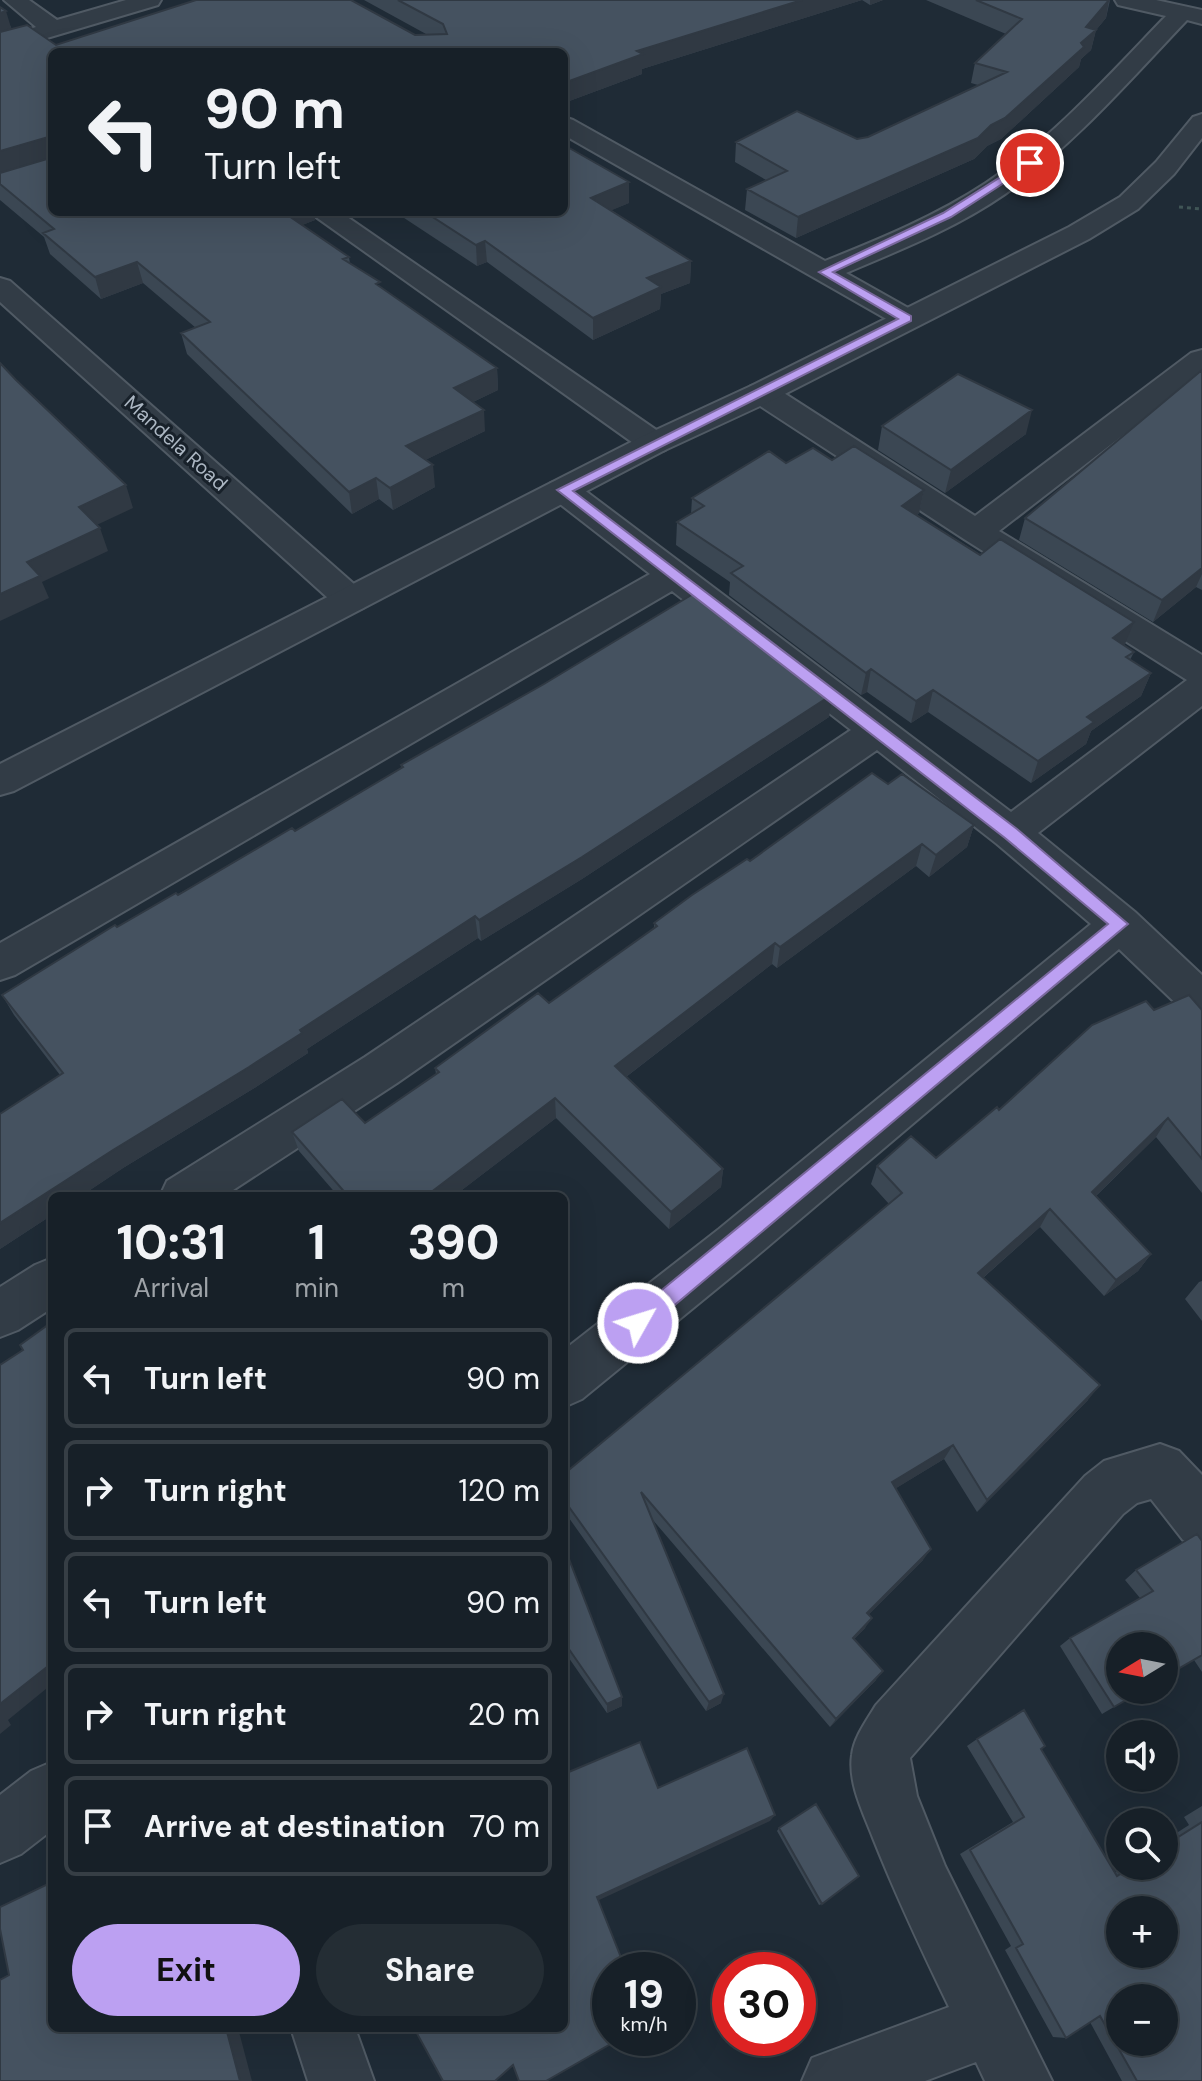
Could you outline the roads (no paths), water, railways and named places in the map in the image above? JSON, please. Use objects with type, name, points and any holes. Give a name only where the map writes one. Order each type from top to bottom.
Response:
[{"type":"street","points":[[15,0],[54,29]]},
{"type":"street","points":[[0,45],[150,0]]},
{"type":"street","points":[[1126,0],[1192,14]]},
{"type":"street","points":[[824,272],[947,215],[1012,177],[1065,134],[1192,14]]},
{"type":"street","points":[[0,781],[654,443],[762,393],[1079,233],[1129,203],[1165,168],[1202,122]]},
{"type":"street","points":[[568,127],[907,319]]},
{"type":"street","points":[[328,216],[654,443]]},
{"type":"street","name":"Mandela Road","points":[[0,287],[351,600]]},
{"type":"street","points":[[976,532],[1202,359]]},
{"type":"street","points":[[762,393],[976,532],[1202,672]]},
{"type":"street","points":[[563,490],[1011,833],[1120,924],[1202,1002]]},
{"type":"street","points":[[0,963],[674,575]]},
{"type":"street","points":[[1011,833],[1202,687]]},
{"type":"street","points":[[190,1192],[381,1070],[877,731]]},
{"type":"street","points":[[568,1379],[736,1244],[1120,924]]},
{"type":"street","points":[[0,1314],[48,1284]]},
{"type":"street","points":[[1019,2081],[922,1885],[887,1796],[881,1772],[881,1752],[907,1715],[1104,1495],[1123,1480],[1160,1470],[1181,1491],[1202,1521]]},
{"type":"street","points":[[0,1833],[48,1795]]},
{"type":"street","points":[[835,2081],[990,2025]]},
{"type":"street","points":[[324,2032],[341,2081]]}]
